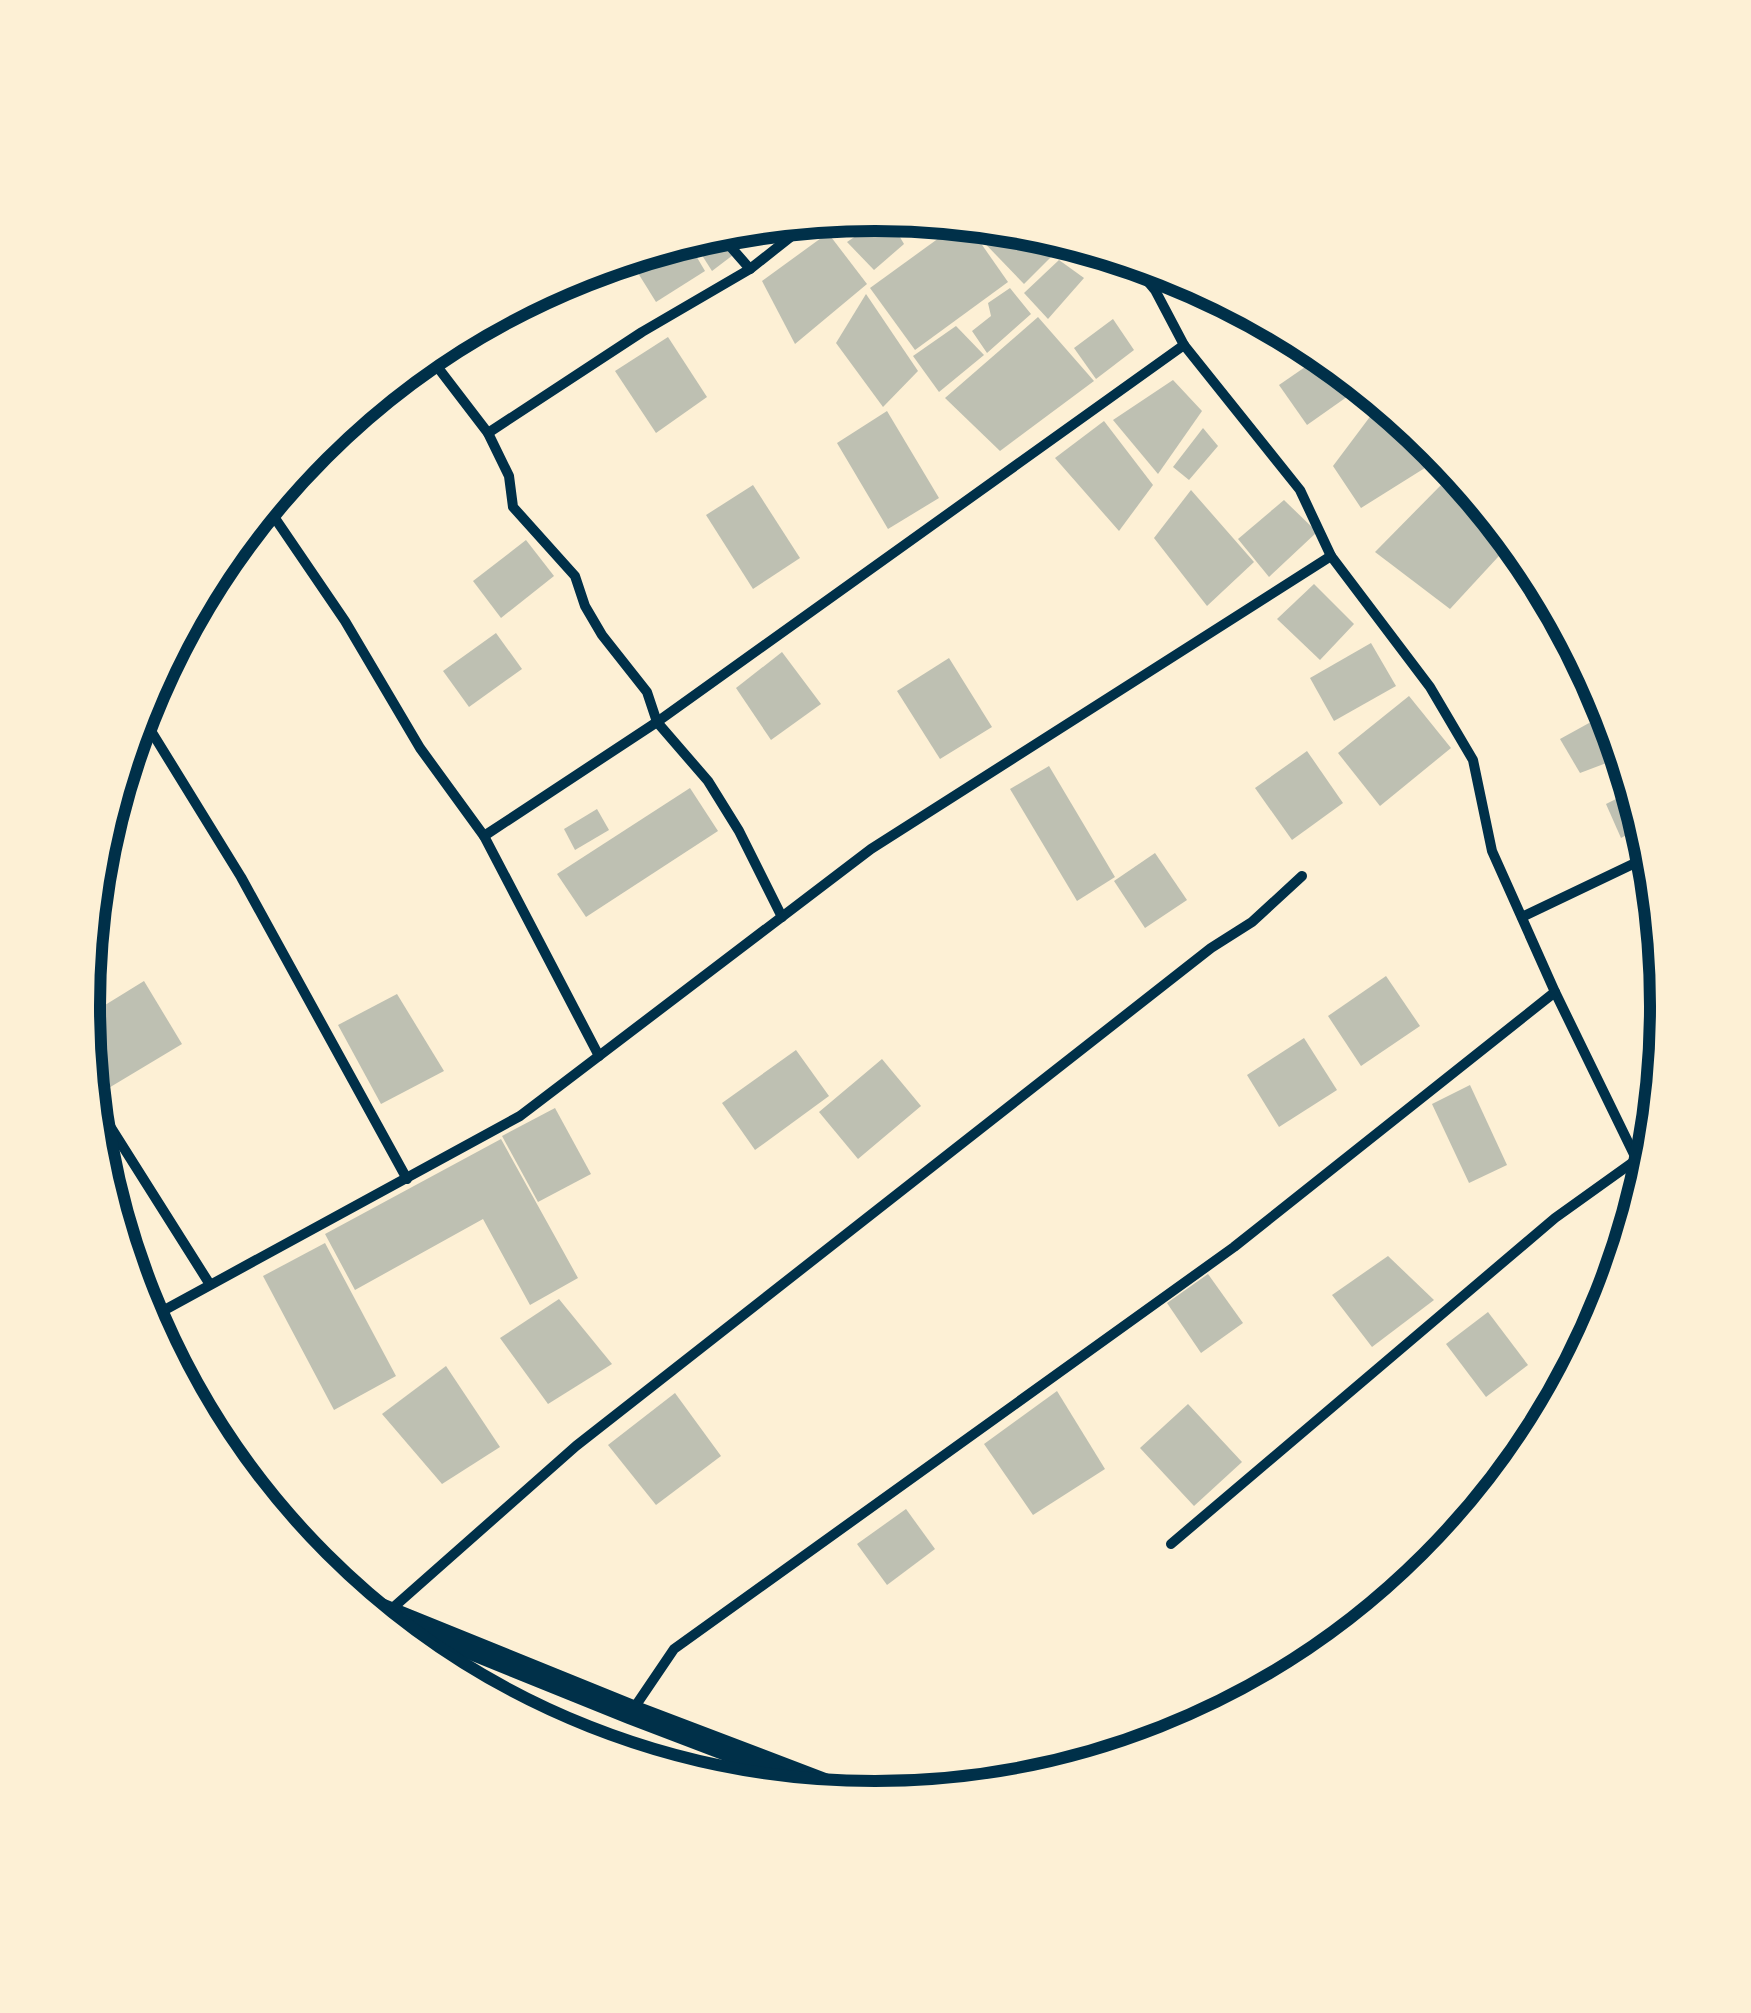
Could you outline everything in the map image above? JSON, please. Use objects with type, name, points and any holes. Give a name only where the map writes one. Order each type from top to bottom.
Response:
[{"type":"main road","points":[[400,1620],[801,1778]]},
{"type":"street","points":[[488,433],[642,332],[750,269],[791,236]]},
{"type":"street","points":[[729,245],[750,269]]},
{"type":"street","points":[[1147,280],[1184,345],[1300,490],[1331,556],[1430,687],[1473,760],[1492,851],[1636,1159]]},
{"type":"street","points":[[484,836],[657,722],[1184,345]]},
{"type":"street","points":[[438,367],[488,433],[510,476],[513,507],[574,576],[602,635],[648,692],[657,722],[708,782],[739,831],[782,917]]},
{"type":"street","points":[[274,517],[345,621],[420,748],[484,836],[599,1056]]},
{"type":"street","points":[[162,1310],[520,1116],[871,850],[1331,556]]},
{"type":"street","points":[[151,731],[240,877],[406,1179]]},
{"type":"street","points":[[1522,917],[1637,862]]},
{"type":"street","points":[[389,1611],[576,1446],[1212,948],[1252,922],[1302,876]]},
{"type":"street","points":[[631,1712],[674,1649],[1234,1247],[1555,992]]},
{"type":"street","points":[[110,1126],[208,1283]]},
{"type":"street","points":[[1172,1544],[1554,1218],[1635,1160]]},
{"type":"building","points":[[876,231],[897,232],[904,244],[874,270],[847,242],[863,232]]},
{"type":"building","points":[[828,233],[867,284],[795,344],[762,281]]},
{"type":"building","points":[[943,235],[977,238],[1008,282],[915,350],[870,288]]},
{"type":"building","points":[[980,239],[1056,252],[1024,284]]},
{"type":"building","points":[[725,246],[733,255],[712,271],[700,251]]},
{"type":"building","points":[[694,253],[705,271],[656,302],[636,269]]},
{"type":"building","points":[[1059,260],[1084,278],[1048,319],[1024,293]]},
{"type":"building","points":[[1010,288],[1031,314],[987,353],[972,331],[991,316],[988,303]]},
{"type":"building","points":[[866,294],[918,371],[883,407],[836,343]]},
{"type":"building","points":[[1038,317],[1094,381],[1000,451],[945,398]]},
{"type":"building","points":[[1113,319],[1134,350],[1096,379],[1074,348]]},
{"type":"building","points":[[956,326],[984,355],[939,392],[913,356]]},
{"type":"building","points":[[668,337],[707,397],[656,433],[615,371]]},
{"type":"building","points":[[1309,364],[1351,394],[1307,425],[1279,385]]},
{"type":"building","points":[[1173,380],[1202,411],[1158,474],[1113,420]]},
{"type":"building","points":[[1371,410],[1430,465],[1361,508],[1333,466]]},
{"type":"building","points":[[887,411],[939,498],[888,529],[837,443]]},
{"type":"building","points":[[1104,421],[1153,485],[1119,531],[1055,458]]},
{"type":"building","points":[[1203,428],[1218,446],[1189,480],[1173,467]]},
{"type":"building","points":[[1443,483],[1467,505],[1503,551],[1450,609],[1375,552]]},
{"type":"building","points":[[753,485],[800,558],[753,589],[706,515]]},
{"type":"building","points":[[1191,490],[1254,562],[1207,606],[1154,538]]},
{"type":"building","points":[[1284,500],[1317,532],[1269,577],[1238,539]]},
{"type":"building","points":[[526,540],[554,576],[501,618],[473,581]]},
{"type":"building","points":[[1314,584],[1354,624],[1320,660],[1277,619]]},
{"type":"building","points":[[496,633],[522,669],[469,707],[443,671]]},
{"type":"building","points":[[1371,643],[1396,686],[1334,721],[1310,678]]},
{"type":"building","points":[[782,652],[821,704],[771,740],[736,688]]},
{"type":"building","points":[[949,658],[992,727],[940,759],[897,691]]},
{"type":"building","points":[[1409,696],[1451,748],[1380,806],[1338,753]]},
{"type":"building","points":[[1596,719],[1611,761],[1580,773],[1560,739]]},
{"type":"building","points":[[1307,751],[1343,803],[1292,840],[1255,788]]},
{"type":"building","points":[[1049,766],[1115,877],[1077,901],[1010,789]]},
{"type":"building","points":[[690,788],[718,831],[586,917],[557,874]]},
{"type":"building","points":[[1622,796],[1631,833],[1621,838],[1606,804]]},
{"type":"building","points":[[597,809],[609,830],[575,850],[564,829]]},
{"type":"building","points":[[1155,853],[1187,900],[1145,928],[1114,881]]},
{"type":"building","points":[[1386,976],[1420,1026],[1361,1066],[1328,1016]]},
{"type":"building","points":[[144,981],[182,1044],[105,1090],[100,1008]]},
{"type":"building","points":[[397,994],[444,1071],[381,1104],[338,1025]]},
{"type":"building","points":[[1304,1038],[1337,1090],[1279,1127],[1247,1075]]},
{"type":"building","points":[[796,1050],[829,1096],[755,1150],[722,1103]]},
{"type":"building","points":[[882,1059],[921,1106],[858,1159],[819,1112]]},
{"type":"building","points":[[1470,1085],[1507,1165],[1469,1183],[1432,1104]]},
{"type":"building","points":[[555,1108],[591,1174],[538,1202],[502,1136]]},
{"type":"building","points":[[501,1139],[578,1278],[530,1305],[483,1219],[355,1290],[325,1234]]},
{"type":"building","points":[[325,1243],[396,1376],[334,1410],[263,1276]]},
{"type":"building","points":[[1388,1256],[1434,1300],[1372,1347],[1332,1295]]},
{"type":"building","points":[[1208,1274],[1243,1323],[1201,1353],[1167,1303]]},
{"type":"building","points":[[559,1299],[612,1364],[548,1404],[500,1338]]},
{"type":"building","points":[[1488,1312],[1528,1365],[1486,1397],[1446,1344]]},
{"type":"building","points":[[446,1366],[500,1447],[442,1484],[382,1414]]},
{"type":"building","points":[[1057,1391],[1105,1469],[1033,1515],[984,1444]]},
{"type":"building","points":[[675,1393],[721,1456],[656,1505],[608,1445]]},
{"type":"building","points":[[1188,1404],[1242,1462],[1194,1506],[1140,1448]]},
{"type":"building","points":[[906,1509],[935,1549],[887,1585],[857,1544]]}]
